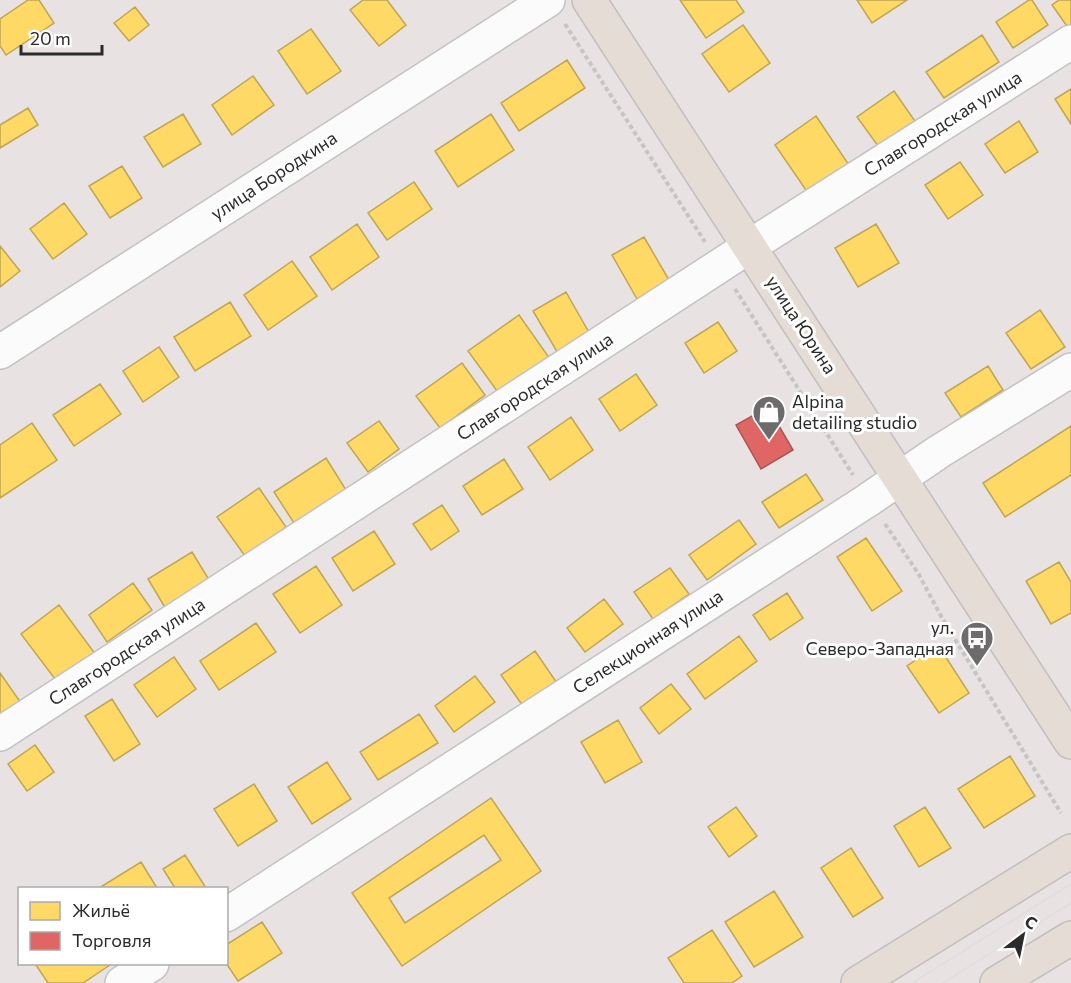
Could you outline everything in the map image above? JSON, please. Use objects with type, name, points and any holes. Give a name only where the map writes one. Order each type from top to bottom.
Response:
[{"type":"main road","name":"улица Юрина","points":[[589,0],[1071,742]]},
{"type":"main road","points":[[858,983],[1071,851]]},
{"type":"main road","points":[[997,983],[1071,938]]},
{"type":"street","name":"улица Бородкина","points":[[0,352],[554,8]]},
{"type":"street","name":"Славгородская улица","points":[[0,734],[750,246],[1071,42]]},
{"type":"street","name":"Селекционная улица","points":[[228,914],[868,500],[940,451],[1071,370]]},
{"type":"street","points":[[122,983],[149,965]]},
{"type":"path","points":[[554,8],[868,500],[918,573],[942,618],[1061,813]]},
{"type":"building: Жильё","points":[[28,0],[39,0],[54,23],[6,55],[0,46],[0,19]]},
{"type":"building: Жильё","points":[[363,0],[387,0],[406,25],[379,46],[350,10]]},
{"type":"building: Жильё","points":[[680,0],[736,0],[744,12],[706,38]]},
{"type":"building: Жильё","points":[[857,0],[907,0],[872,23]]},
{"type":"building: Жильё","points":[[1032,0],[1048,25],[1013,48],[996,22]]},
{"type":"building: Жильё","points":[[1059,0],[1071,0],[1071,27],[1069,29],[1052,5]]},
{"type":"building: Жильё","points":[[135,7],[149,25],[129,41],[114,23]]},
{"type":"building: Жильё","points":[[743,25],[770,63],[729,92],[702,54]]},
{"type":"building: Жильё","points":[[311,29],[341,71],[307,94],[278,51]]},
{"type":"building: Жильё","points":[[982,35],[999,62],[944,98],[926,72]]},
{"type":"building: Жильё","points":[[567,60],[585,88],[519,131],[501,103]]},
{"type":"building: Жильё","points":[[253,76],[274,105],[232,135],[212,105]]},
{"type":"building: Жильё","points":[[1071,89],[1071,124],[1055,99]]},
{"type":"building: Жильё","points":[[894,91],[917,124],[881,150],[857,117]]},
{"type":"building: Жильё","points":[[28,108],[38,125],[0,148],[0,125]]},
{"type":"building: Жильё","points":[[183,114],[201,144],[163,167],[144,137]]},
{"type":"building: Жильё","points":[[491,114],[514,150],[458,187],[435,151]]},
{"type":"building: Жильё","points":[[816,116],[849,165],[808,193],[775,145]]},
{"type":"building: Жильё","points":[[1019,121],[1038,152],[1005,173],[985,144]]},
{"type":"building: Жильё","points":[[960,162],[983,195],[948,219],[925,185]]},
{"type":"building: Жильё","points":[[122,166],[142,198],[110,218],[89,186]]},
{"type":"building: Жильё","points":[[414,182],[432,209],[387,240],[368,213]]},
{"type":"building: Жильё","points":[[64,203],[87,234],[53,259],[30,229]]},
{"type":"building: Жильё","points":[[357,224],[379,257],[332,290],[310,257]]},
{"type":"building: Жильё","points":[[876,224],[899,263],[858,287],[835,248]]},
{"type":"building: Жильё","points":[[644,237],[669,280],[637,299],[612,255]]},
{"type":"building: Жильё","points":[[0,246],[20,271],[0,287]]},
{"type":"building: Жильё","points":[[292,261],[317,296],[268,330],[244,295]]},
{"type":"building: Жильё","points":[[566,292],[591,336],[559,355],[533,311]]},
{"type":"building: Жильё","points":[[230,302],[251,336],[195,371],[174,337]]},
{"type":"building: Жильё","points":[[1040,310],[1065,347],[1031,369],[1006,333]]},
{"type":"building: Жильё","points":[[519,315],[550,359],[500,395],[468,351]]},
{"type":"building: Жильё","points":[[718,322],[737,351],[704,373],[685,343]]},
{"type":"building: Жильё","points":[[159,347],[179,377],[143,402],[123,371]]},
{"type":"building: Жильё","points":[[462,363],[485,395],[440,428],[416,396]]},
{"type":"building: Жильё","points":[[988,366],[1003,390],[961,417],[945,393]]},
{"type":"building: Жильё","points":[[636,374],[657,405],[620,431],[599,399]]},
{"type":"building: Жильё","points":[[100,384],[121,414],[74,446],[53,415]]},
{"type":"building: Жильё","points":[[571,417],[593,450],[550,480],[528,447]]},
{"type":"building: Жильё","points":[[379,421],[399,449],[368,472],[347,443]]},
{"type":"building: Жильё","points":[[32,423],[57,460],[0,498],[0,445]]},
{"type":"building: Жильё","points":[[1071,426],[1071,475],[1005,517],[983,483]]},
{"type":"building: Жильё","points":[[326,458],[346,490],[294,523],[274,492]]},
{"type":"building: Жильё","points":[[504,459],[523,489],[482,515],[463,486]]},
{"type":"building: Жильё","points":[[806,474],[823,500],[779,528],[762,502]]},
{"type":"building: Жильё","points":[[259,488],[286,527],[245,556],[217,517]]},
{"type":"building: Жильё","points":[[442,505],[459,531],[431,550],[413,524]]},
{"type":"building: Жильё","points":[[739,520],[756,544],[707,580],[689,555]]},
{"type":"building: Жильё","points":[[374,531],[395,564],[353,591],[332,558]]},
{"type":"building: Жильё","points":[[866,538],[902,591],[872,611],[837,557]]},
{"type":"building: Жильё","points":[[192,552],[211,583],[167,611],[148,579]]},
{"type":"building: Жильё","points":[[1059,562],[1071,582],[1071,613],[1051,624],[1026,581]]},
{"type":"building: Жильё","points":[[316,566],[342,605],[300,633],[273,594]]},
{"type":"building: Жильё","points":[[670,568],[689,594],[653,619],[634,592]]},
{"type":"building: Жильё","points":[[133,583],[152,610],[107,642],[89,615]]},
{"type":"building: Жильё","points":[[787,593],[803,618],[770,640],[753,615]]},
{"type":"building: Жильё","points":[[604,599],[623,624],[585,652],[567,628]]},
{"type":"building: Жильё","points":[[59,605],[96,655],[58,683],[21,634]]},
{"type":"building: Жильё","points":[[256,623],[276,652],[219,690],[200,661]]},
{"type":"building: Жильё","points":[[739,636],[757,661],[705,699],[687,674]]},
{"type":"building: Жильё","points":[[938,645],[969,693],[939,713],[907,666]]},
{"type":"building: Жильё","points":[[535,651],[557,683],[523,706],[501,675]]},
{"type":"building: Жильё","points":[[174,657],[196,689],[157,717],[134,685]]},
{"type":"building: Жильё","points":[[0,673],[21,703],[0,718]]},
{"type":"building: Жильё","points":[[475,676],[495,702],[454,732],[435,706]]},
{"type":"building: Жильё","points":[[671,684],[691,709],[659,734],[640,708]]},
{"type":"building: Жильё","points":[[112,699],[140,744],[114,761],[85,716]]},
{"type":"building: Жильё","points":[[419,714],[438,743],[378,780],[360,752]]},
{"type":"building: Жильё","points":[[618,720],[642,762],[605,783],[581,742]]},
{"type":"building: Жильё","points":[[35,745],[54,772],[27,791],[8,764]]},
{"type":"building: Жильё","points":[[1010,756],[1035,796],[984,828],[958,789]]},
{"type":"building: Жильё","points":[[327,762],[351,799],[312,824],[288,787]]},
{"type":"building: Жильё","points":[[254,784],[277,821],[238,846],[214,809]]},
{"type":"building: Жильё","points":[[491,798],[541,871],[402,966],[352,893]],"holes":[[[484,835],[501,860],[405,923],[389,898]]]},
{"type":"building: Жильё","points":[[736,807],[757,836],[729,857],[708,827]]},
{"type":"building: Жильё","points":[[925,807],[951,848],[919,867],[894,826]]},
{"type":"building: Жильё","points":[[851,848],[883,898],[853,917],[821,868]]},
{"type":"building: Жильё","points":[[185,855],[205,887],[174,887],[163,869]]},
{"type":"building: Жильё","points":[[141,862],[156,887],[101,887]]},
{"type":"building: Жильё","points":[[774,891],[803,937],[754,967],[725,922]]},
{"type":"building: Жильё","points":[[262,922],[282,953],[238,981],[227,965],[228,944]]},
{"type":"building: Жильё","points":[[712,930],[742,976],[732,983],[684,983],[668,958]]},
{"type":"building: Жильё","points":[[36,965],[110,965],[83,983],[48,983]]},
{"type":"building: Торговля","points":[[768,407],[793,450],[761,469],[736,425]]},
{"type":"tram line","points":[[912,983],[1071,884]]},
{"type":"tram line","points":[[943,983],[1071,903]]},
{"type":"place","name":"Alpina detailing studio","points":[[769,441]]},
{"type":"place","name":"ул. Северо-Западная","points":[[977,667]]}]
